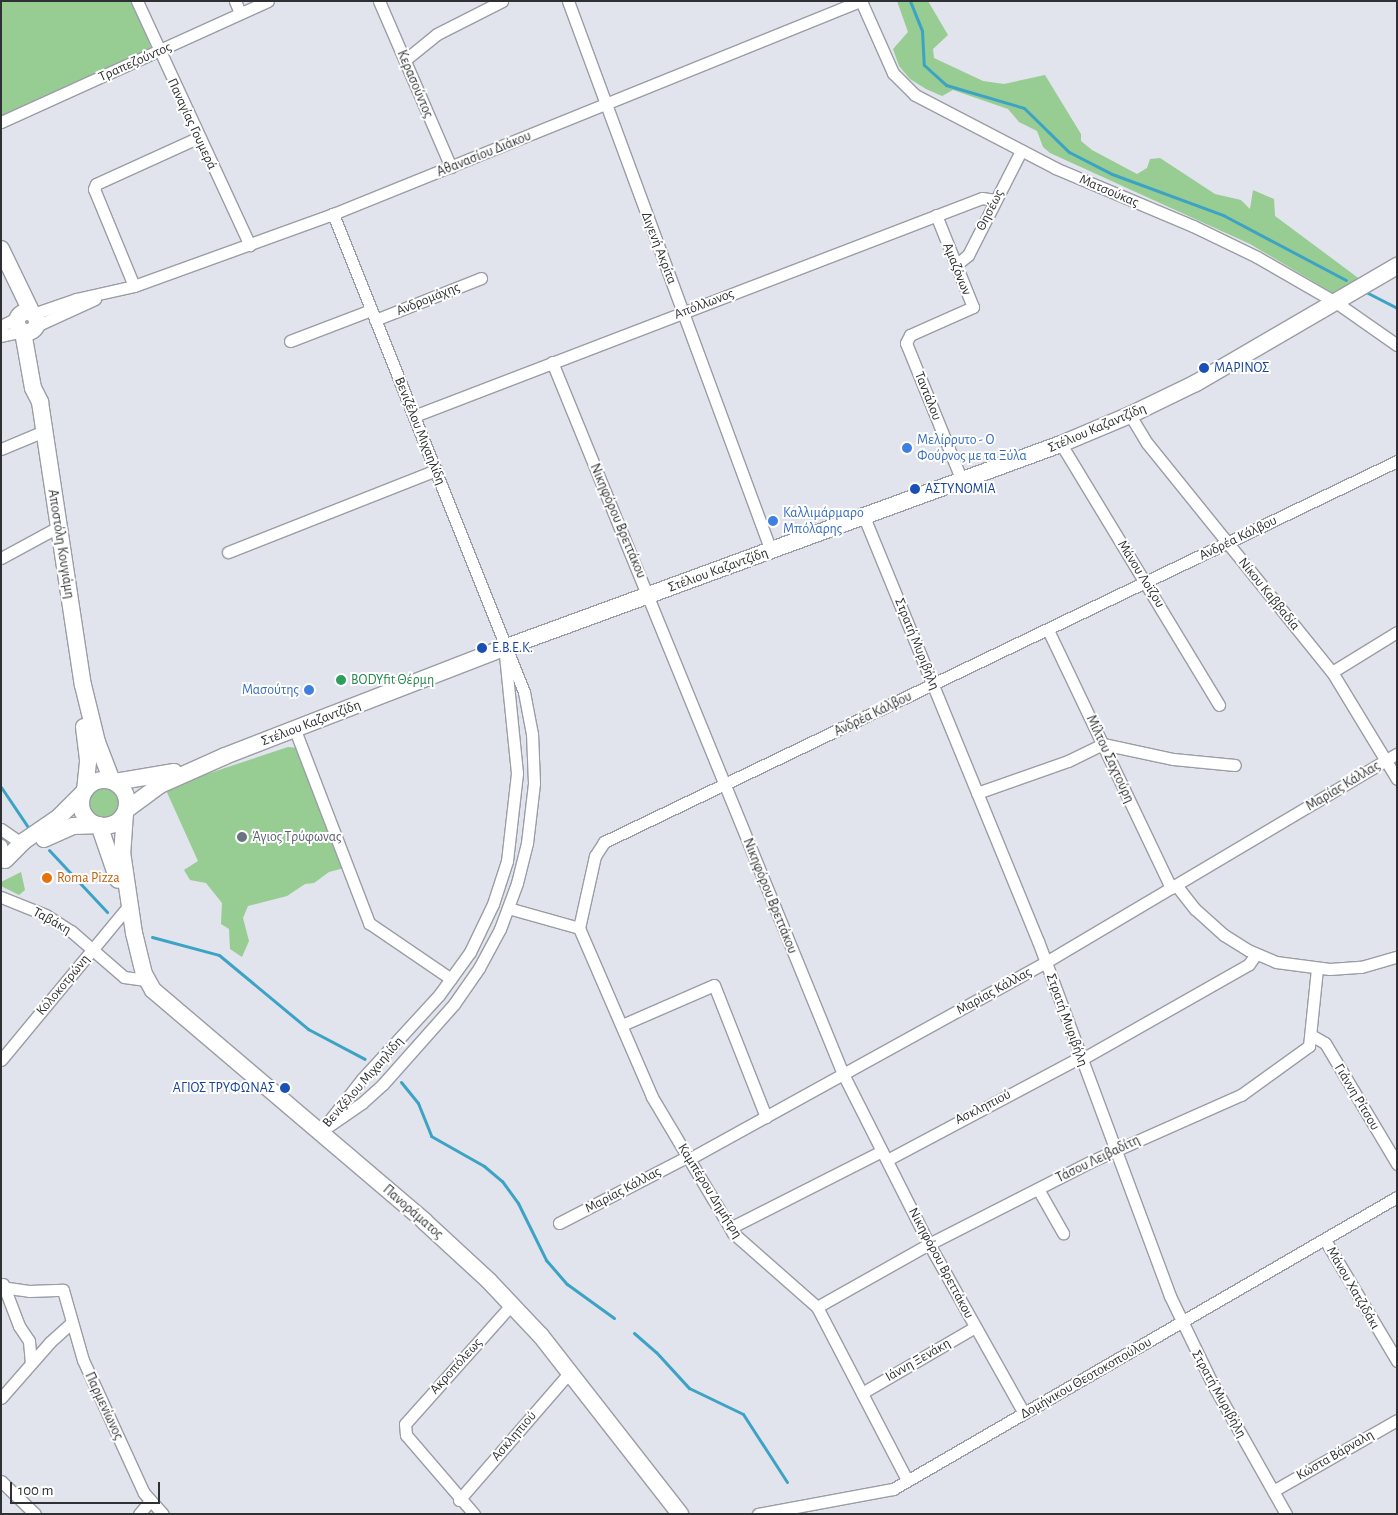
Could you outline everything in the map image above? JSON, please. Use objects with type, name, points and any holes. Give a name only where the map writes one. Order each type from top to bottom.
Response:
[{"type":"main road","name":"Αποστόλη Κουγιάμη","points":[[1,249],[27,322],[33,388],[40,402],[83,685],[97,742],[114,782]]},
{"type":"main road","name":"Στέλιου Καζαντζίδη","points":[[125,811],[142,795],[189,770],[504,648],[962,481],[1061,444],[1130,415],[1196,383],[1337,303],[1397,266]]},
{"type":"main road","name":"Αποστόλη Κουγιάμη","points":[[1,269],[27,322]]},
{"type":"main road","name":"Αποστόλη Κουγιάμη","points":[[83,685],[88,762],[84,791]]},
{"type":"main road","name":"Στέλιου Καζαντζίδη","points":[[114,782],[189,770]]},
{"type":"main road","points":[[2,856],[35,838],[73,826],[112,824],[125,811],[125,794],[114,782],[97,781],[35,838]]},
{"type":"main road","points":[[84,791],[83,811],[98,825]]},
{"type":"main road","name":"Πανοράματος","points":[[125,811],[122,852],[134,933],[146,980],[163,1000],[450,1244],[512,1304],[570,1372],[678,1513]]},
{"type":"main road","name":"Πανοράματος","points":[[98,825],[106,839],[125,910],[134,933]]},
{"type":"street","name":"Παναγίας Γουμερά","points":[[137,1],[158,52],[250,245]]},
{"type":"street","points":[[235,1],[240,14]]},
{"type":"street","name":"Τραπεζούντος","points":[[1,122],[268,1]]},
{"type":"street","name":"Κερασούντος","points":[[379,1],[451,167]]},
{"type":"street","points":[[405,60],[437,34],[502,1]]},
{"type":"street","name":"Διγενή Ακρίτα","points":[[568,1],[771,551]]},
{"type":"street","name":"Αθανασίου Διάκου","points":[[1,336],[27,322],[103,294],[134,286],[333,214],[860,1]]},
{"type":"street","name":"Ματσούκας","points":[[860,1],[893,73],[902,86],[931,105],[1021,151],[1226,241],[1337,303],[1397,346]]},
{"type":"street","points":[[134,286],[94,189],[96,184],[199,137]]},
{"type":"street","name":"Θησέως","points":[[956,265],[968,256],[1021,151]]},
{"type":"street","name":"Απόλλωνος","points":[[414,416],[936,215],[982,198],[995,200]]},
{"type":"street","name":"Βενιζέλου Μιχαηλίδη","points":[[320,1132],[371,1095],[439,1021],[479,968],[508,908],[527,843],[533,767],[528,708],[519,678],[504,648],[436,470],[333,214]]},
{"type":"street","name":"Αμαζόνων","points":[[906,340],[910,334],[972,310],[936,215]]},
{"type":"street","name":"Ανδρομάχης","points":[[290,341],[481,278]]},
{"type":"street","name":"Αθανασίου Διάκου","points":[[1,326],[27,322]]},
{"type":"street","name":"Ταντάλου","points":[[906,340],[962,481]]},
{"type":"street","name":"Νικηφόρου Βρεττάκου","points":[[552,362],[649,595],[843,1074],[929,1244],[1024,1413]]},
{"type":"street","name":"Νίκου Καββαδία","points":[[1130,415],[1147,443],[1332,672],[1397,779]]},
{"type":"street","points":[[1,449],[44,431]]},
{"type":"street","name":"Μάνου Λοϊζου","points":[[1061,444],[1147,582],[1218,705]]},
{"type":"street","name":"Ανδρέα Κάλβου","points":[[579,928],[595,856],[604,842],[1397,461]]},
{"type":"street","points":[[228,552],[436,470]]},
{"type":"street","name":"Στρατή Μυριβήλη","points":[[864,517],[1046,962],[1114,1151],[1181,1323],[1286,1514]]},
{"type":"street","points":[[1,558],[58,527]]},
{"type":"street","name":"Μίλτου Σαχτούρη","points":[[1048,630],[1173,887],[1215,928],[1256,954],[1285,965],[1317,969],[1353,968],[1397,957]]},
{"type":"street","points":[[1332,672],[1397,632]]},
{"type":"street","name":"Βενιζέλου Μιχαηλίδη","points":[[320,1132],[362,1079],[450,979],[470,952],[493,904],[507,861],[515,814],[515,728],[504,648]]},
{"type":"street","points":[[295,730],[369,923],[450,979]]},
{"type":"street","points":[[977,793],[1068,761],[1103,744],[1173,759],[1235,765]]},
{"type":"street","name":"Μαρίας Κάλλας","points":[[559,1223],[766,1117],[1046,962],[1397,754]]},
{"type":"street","points":[[1,829],[35,838]]},
{"type":"street","name":"Ταβάκη","points":[[1,897],[46,915],[93,949],[124,977],[146,980]]},
{"type":"street","points":[[508,908],[579,928]]},
{"type":"street","name":"Κολοκοτρώνη","points":[[1,1060],[125,910]]},
{"type":"street","name":"Καμπέρου Δημήτρη","points":[[579,928],[652,1097],[738,1240],[817,1308],[907,1480]]},
{"type":"street","name":"Ασκληπιού","points":[[730,1228],[1081,1058],[1249,964],[1256,954]]},
{"type":"street","name":"Τάσου Λειβαδίτη","points":[[817,1308],[929,1244],[1038,1188],[1114,1151],[1241,1095],[1304,1052],[1309,1046],[1317,969]]},
{"type":"street","points":[[622,1025],[714,985],[766,1117]]},
{"type":"street","name":"Γιάννη Ρίτσου","points":[[1311,1035],[1325,1043],[1397,1164]]},
{"type":"street","points":[[1038,1188],[1063,1233]]},
{"type":"street","name":"Δομήνικου Θεοτοκοπούλου","points":[[758,1514],[879,1493],[907,1480],[1397,1198]]},
{"type":"street","name":"Μάνου Χατζιδάκι","points":[[1325,1240],[1397,1361]]},
{"type":"street","points":[[2,1285],[19,1326],[29,1341],[31,1362]]},
{"type":"street","name":"Παρμενίωνος","points":[[2,1285],[29,1291],[63,1290],[83,1360],[150,1501],[163,1514]]},
{"type":"street","name":"Ακροπόλεως","points":[[459,1500],[404,1430],[408,1419],[512,1304]]},
{"type":"street","points":[[1,1398],[31,1362],[71,1323]]},
{"type":"street","name":"Ιάννη Ξενάκη","points":[[862,1393],[975,1327]]},
{"type":"street","name":"Ασκληπιού","points":[[459,1500],[570,1372]]},
{"type":"street","name":"Κώστα Βάρναλη","points":[[1273,1491],[1397,1420]]},
{"type":"street","points":[[1,1481],[35,1514]]},
{"type":"street","points":[[459,1500],[474,1514]]},
{"type":"street","points":[[139,1514],[150,1501]]},
{"type":"green space","points":[[1,1],[132,1],[152,50],[1,117]]},
{"type":"green space","points":[[897,1],[928,1],[948,35],[933,49],[934,58],[983,81],[1004,84],[1045,75],[1081,134],[1081,141],[1092,150],[1137,174],[1147,168],[1150,159],[1160,158],[1215,194],[1241,200],[1250,209],[1253,190],[1274,199],[1275,216],[1361,280],[1336,295],[1250,244],[1050,153],[1043,147],[1037,131],[1019,122],[1008,109],[953,90],[942,96],[926,89],[910,79],[899,66],[893,49],[908,32]]},
{"type":"green space","points":[[288,747],[299,748],[344,868],[329,872],[314,883],[305,884],[287,896],[248,906],[243,918],[249,941],[242,957],[230,949],[229,929],[221,924],[222,903],[206,883],[190,880],[184,870],[198,861],[165,788]]},
{"type":"green space","points":[[105,785],[118,790],[123,803],[118,816],[105,821],[92,816],[87,803],[92,790]]},
{"type":"green space","points":[[21,872],[25,890],[19,895],[1,886],[1,882]]},
{"type":"waterway","points":[[910,1],[922,31],[924,65],[946,85],[1024,108],[1069,152],[1112,174],[1223,215],[1346,280]]},
{"type":"waterway","points":[[1364,291],[1397,308]]},
{"type":"waterway","points":[[1,787],[28,827]]},
{"type":"waterway","points":[[49,850],[107,912]]},
{"type":"waterway","points":[[152,937],[219,955],[308,1029],[365,1059]]},
{"type":"waterway","points":[[401,1082],[418,1103],[431,1136],[484,1166],[502,1181],[518,1203],[546,1260],[567,1284],[614,1318]]},
{"type":"waterway","points":[[634,1333],[656,1352],[689,1388],[743,1414],[787,1482]]},
{"type":"place","name":"ΜΑΡΙΝΟΣ","points":[[1204,368]]},
{"type":"place","name":"Μελίρρυτο - Ο Φούρνος με τα Ξύλα","points":[[907,448]]},
{"type":"place","name":"ΑΣΤΥΝΟΜΙΑ","points":[[915,489]]},
{"type":"place","name":"Καλλιμάρμαρο Μπόλαρης","points":[[773,521]]},
{"type":"place","name":"Ε.Β.Ε.Κ.","points":[[482,648]]},
{"type":"place","name":"BODYfit Θέρμη","points":[[341,680]]},
{"type":"place","name":"Μασούτης","points":[[309,690]]},
{"type":"place","name":"Άγιος Τρύφωνας","points":[[242,837]]},
{"type":"place","name":"Roma Pizza","points":[[47,878]]},
{"type":"place","name":"ΑΓΙΟΣ ΤΡΥΦΩΝΑΣ","points":[[285,1088]]}]
